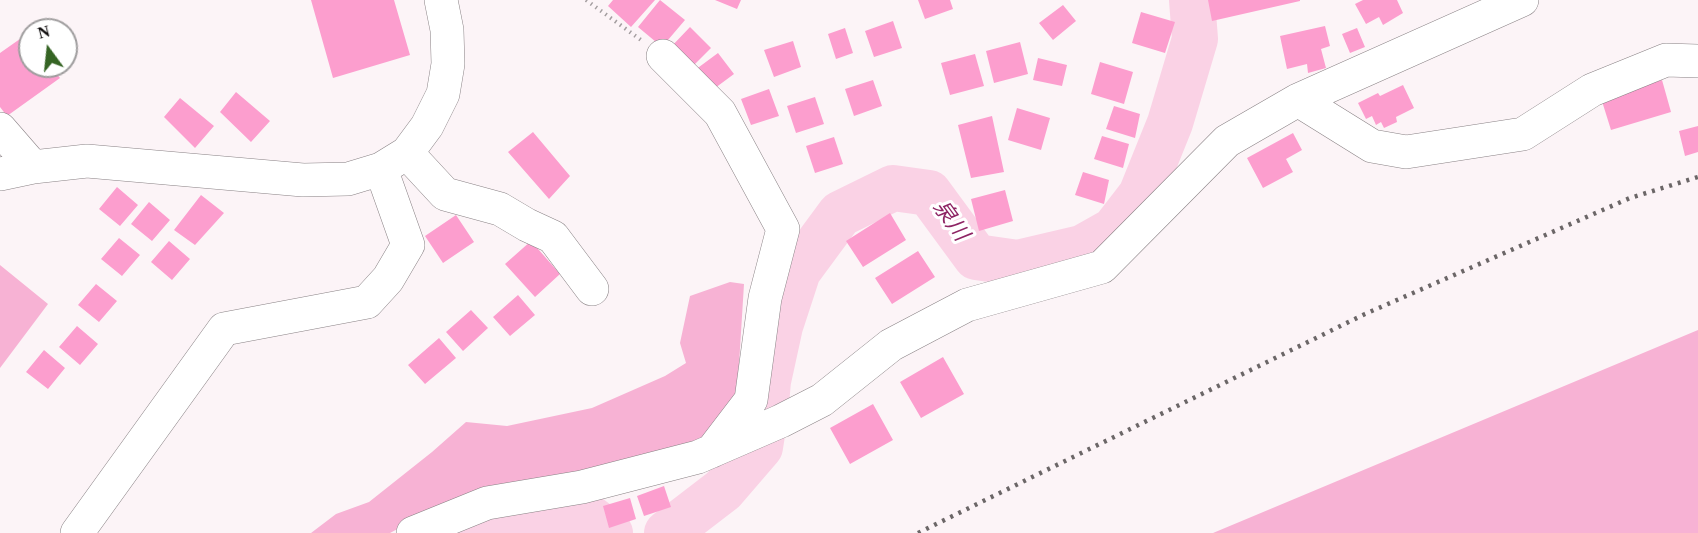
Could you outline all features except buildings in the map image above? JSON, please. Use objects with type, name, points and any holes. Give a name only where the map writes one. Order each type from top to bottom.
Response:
[{"type":"street","points":[[0,174],[33,167],[87,161],[303,180],[348,179],[394,161],[428,126],[443,94],[448,64],[447,30],[441,0]]},
{"type":"street","points":[[413,533],[487,503],[582,487],[698,457],[746,438],[822,400],[891,345],[967,305],[1102,267],[1227,141],[1298,100],[1522,0]]},
{"type":"street","points":[[663,56],[720,113],[783,229],[765,298],[751,400],[711,451]]},
{"type":"street","points":[[1298,100],[1372,146],[1406,152],[1523,134],[1592,90],[1666,60],[1698,61]]},
{"type":"street","points":[[0,129],[33,167]]},
{"type":"street","points":[[394,161],[445,194],[500,209],[526,225],[553,237],[592,289]]},
{"type":"street","points":[[77,533],[224,328],[367,302],[388,279],[408,245],[394,161]]},
{"type":"path","points":[[586,0],[663,56]]},
{"type":"shaded area","points":[[0,265],[48,304],[0,368]]},
{"type":"shaded area","points":[[730,282],[744,284],[737,397],[724,424],[687,450],[403,526],[390,533],[311,533],[336,514],[369,502],[466,422],[507,426],[592,408],[665,376],[686,363],[680,343],[690,296]]},
{"type":"shaded area","points":[[1698,330],[1698,533],[1213,533]]},
{"type":"waterway","name":"泉川","points":[[667,533],[723,490],[760,447],[768,381],[780,326],[798,271],[840,214],[893,188],[929,193],[976,257],[1018,263],[1082,248],[1114,230],[1141,195],[1170,123],[1195,39],[1192,0]]},
{"type":"waterway","name":"泉川","points":[[461,533],[521,520],[581,511],[610,533]]},
{"type":"railway","points":[[918,533],[1365,314],[1630,198],[1698,177]]}]
